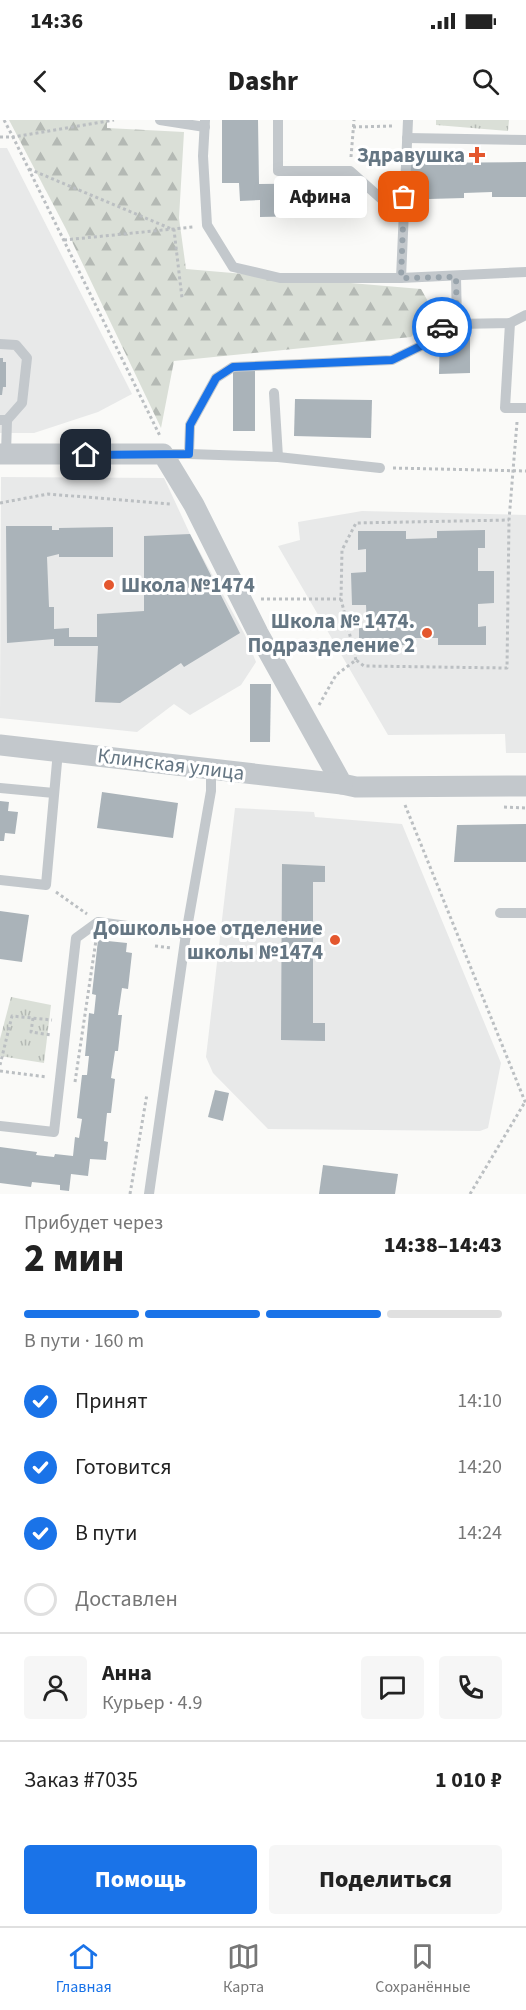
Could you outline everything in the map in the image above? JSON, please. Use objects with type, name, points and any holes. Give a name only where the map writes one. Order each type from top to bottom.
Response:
[{"type":"street","points":[[3,454],[164,449],[258,633],[342,784]]},
{"type":"street","name":"Клинская улица","points":[[0,745],[356,787],[526,786]]},
{"type":"lane","points":[[160,120],[205,123],[207,225],[233,267],[280,278],[456,277],[526,272]]},
{"type":"lane","points":[[278,120],[278,171],[350,171],[403,218]]},
{"type":"lane","points":[[401,278],[408,123]]},
{"type":"lane","points":[[407,138],[526,140]]},
{"type":"lane","points":[[456,277],[457,324]]},
{"type":"lane","points":[[189,454],[190,425],[216,378],[233,367],[392,360],[429,342],[439,327],[457,324],[510,323],[526,315]]},
{"type":"lane","points":[[510,323],[505,408],[522,408]]},
{"type":"lane","points":[[0,344],[16,345],[27,358],[22,403],[3,420],[3,454]]},
{"type":"lane","points":[[274,393],[278,457]]},
{"type":"lane","points":[[164,449],[189,454],[278,457],[380,468]]},
{"type":"lane","points":[[0,880],[45,885],[58,752]]},
{"type":"lane","points":[[149,1194],[186,934],[211,791],[211,769]]},
{"type":"lane","points":[[0,788],[54,793]]},
{"type":"lane","points":[[500,913],[526,913]]},
{"type":"lane","points":[[0,1126],[54,1132],[76,938],[98,922],[186,934]]},
{"type":"path","points":[[4,120],[164,449]]},
{"type":"path","points":[[0,137],[13,137],[114,120]]},
{"type":"path","points":[[350,171],[354,120]]},
{"type":"path","points":[[353,127],[408,123]]},
{"type":"path","points":[[29,168],[174,231]]},
{"type":"path","points":[[64,240],[174,231],[207,225]]},
{"type":"path","points":[[174,231],[182,298]]},
{"type":"path","points":[[509,520],[356,523],[342,550],[340,598],[356,660],[364,666],[507,668],[509,520],[522,408]]},
{"type":"path","points":[[380,468],[526,471]]},
{"type":"path","points":[[0,503],[48,494],[194,505]]},
{"type":"path","points":[[251,599],[340,598]]},
{"type":"path","points":[[310,726],[315,712],[336,675],[356,660]]},
{"type":"path","points":[[404,801],[525,1103],[470,1194]]},
{"type":"path","points":[[45,885],[98,922]]},
{"type":"path","points":[[75,1082],[97,936]]},
{"type":"path","points":[[150,945],[172,948]]},
{"type":"path","points":[[0,1065],[12,1016],[52,1020],[51,1035]]},
{"type":"path","points":[[33,1018],[31,1032],[65,1037]]},
{"type":"path","points":[[0,1071],[46,1077],[47,1067]]},
{"type":"shaded area","points":[[0,148],[7,148],[132,394],[98,412],[34,433],[0,433]]},
{"type":"shaded area","name":"Школа №1474","points":[[1,477],[164,478],[190,534],[245,635],[256,662],[241,685],[190,715],[174,704],[137,732],[0,718]]},
{"type":"shaded area","name":"Школа № 1474. Подразделение 2","points":[[362,511],[526,515],[526,753],[506,753],[505,734],[388,735],[278,546],[300,540],[298,522]]},
{"type":"shaded area","name":"Дошкольное отделение школы №1474","points":[[235,808],[314,812],[315,817],[402,824],[501,1063],[488,1128],[480,1131],[268,1129],[213,1073],[206,1057]]},
{"type":"green space","points":[[9,120],[107,120],[107,128],[184,132],[179,218],[186,269],[421,289],[434,312],[411,337],[174,361],[161,428],[66,229]]},
{"type":"green space","points":[[436,120],[509,120],[508,131],[436,125]]},
{"type":"green space","points":[[11,997],[51,1005],[44,1063],[0,1056],[0,1039]]},
{"type":"building","points":[[222,120],[258,120],[259,184],[352,183],[352,215],[260,217],[260,200],[240,201],[239,183],[222,183]]},
{"type":"building","points":[[526,162],[526,197],[492,197],[492,192],[464,193],[464,198],[429,199],[429,191],[409,192],[409,163]]},
{"type":"building","points":[[440,331],[470,332],[470,373],[439,374]]},
{"type":"building","points":[[0,358],[6,362],[6,387],[3,387],[2,395],[0,395]]},
{"type":"building","points":[[233,370],[255,370],[255,431],[233,431]]},
{"type":"building","points":[[295,399],[372,400],[371,438],[294,436]]},
{"type":"building","points":[[6,526],[52,526],[52,530],[113,527],[113,557],[59,557],[59,554],[47,557],[49,607],[54,607],[54,629],[69,628],[69,637],[97,637],[97,614],[144,611],[144,536],[190,534],[240,633],[184,667],[181,663],[120,703],[95,702],[98,646],[54,646],[54,639],[7,643]]},
{"type":"building","points":[[485,530],[485,548],[478,548],[478,571],[494,571],[494,603],[478,604],[478,627],[486,626],[486,645],[438,645],[438,638],[407,638],[407,645],[359,646],[359,628],[367,628],[366,605],[352,605],[351,573],[366,572],[366,549],[358,550],[358,531],[406,531],[406,539],[437,538],[437,531]]},
{"type":"building","points":[[250,684],[271,684],[270,742],[250,742]]},
{"type":"building","points":[[102,792],[178,803],[173,838],[97,828]]},
{"type":"building","points":[[0,801],[9,802],[8,811],[18,812],[15,834],[5,833],[4,841],[0,841]]},
{"type":"building","points":[[526,824],[526,862],[454,862],[457,825]]},
{"type":"building","points":[[282,864],[325,866],[325,882],[313,882],[313,1023],[325,1023],[325,1041],[281,1040]]},
{"type":"building","points":[[0,911],[29,915],[22,962],[0,959]]},
{"type":"building","points":[[98,940],[127,943],[126,952],[132,953],[128,989],[122,988],[118,1015],[122,1015],[118,1051],[115,1051],[111,1078],[115,1079],[111,1113],[107,1113],[104,1141],[108,1142],[106,1160],[90,1159],[88,1176],[71,1174],[69,1191],[60,1190],[60,1185],[32,1182],[31,1187],[0,1183],[0,1147],[37,1152],[36,1155],[73,1156],[75,1137],[79,1138],[82,1119],[77,1118],[82,1075],[87,1075],[89,1056],[85,1056],[89,1013],[94,1014],[96,995],[92,994]]},
{"type":"building","points":[[215,1090],[229,1093],[223,1121],[208,1117]]},
{"type":"building","points":[[323,1165],[398,1174],[395,1194],[319,1194]]},
{"type":"way so far","points":[[404,197],[401,278],[456,277],[457,324],[442,327]]},
{"type":"place","name":"Здравушка","points":[[477,155]]},
{"type":"place","name":"Афина","points":[[404,197]]},
{"type":"place","name":"Школа №1474","points":[[109,585]]},
{"type":"place","name":"Школа № 1474. Подразделение 2","points":[[427,633]]},
{"type":"place","name":"Дошкольное отделение школы №1474","points":[[335,940]]},
{"type":"route","points":[[86,455],[189,454],[190,425],[216,378],[233,367],[392,360],[429,342],[439,327],[442,327]]}]
